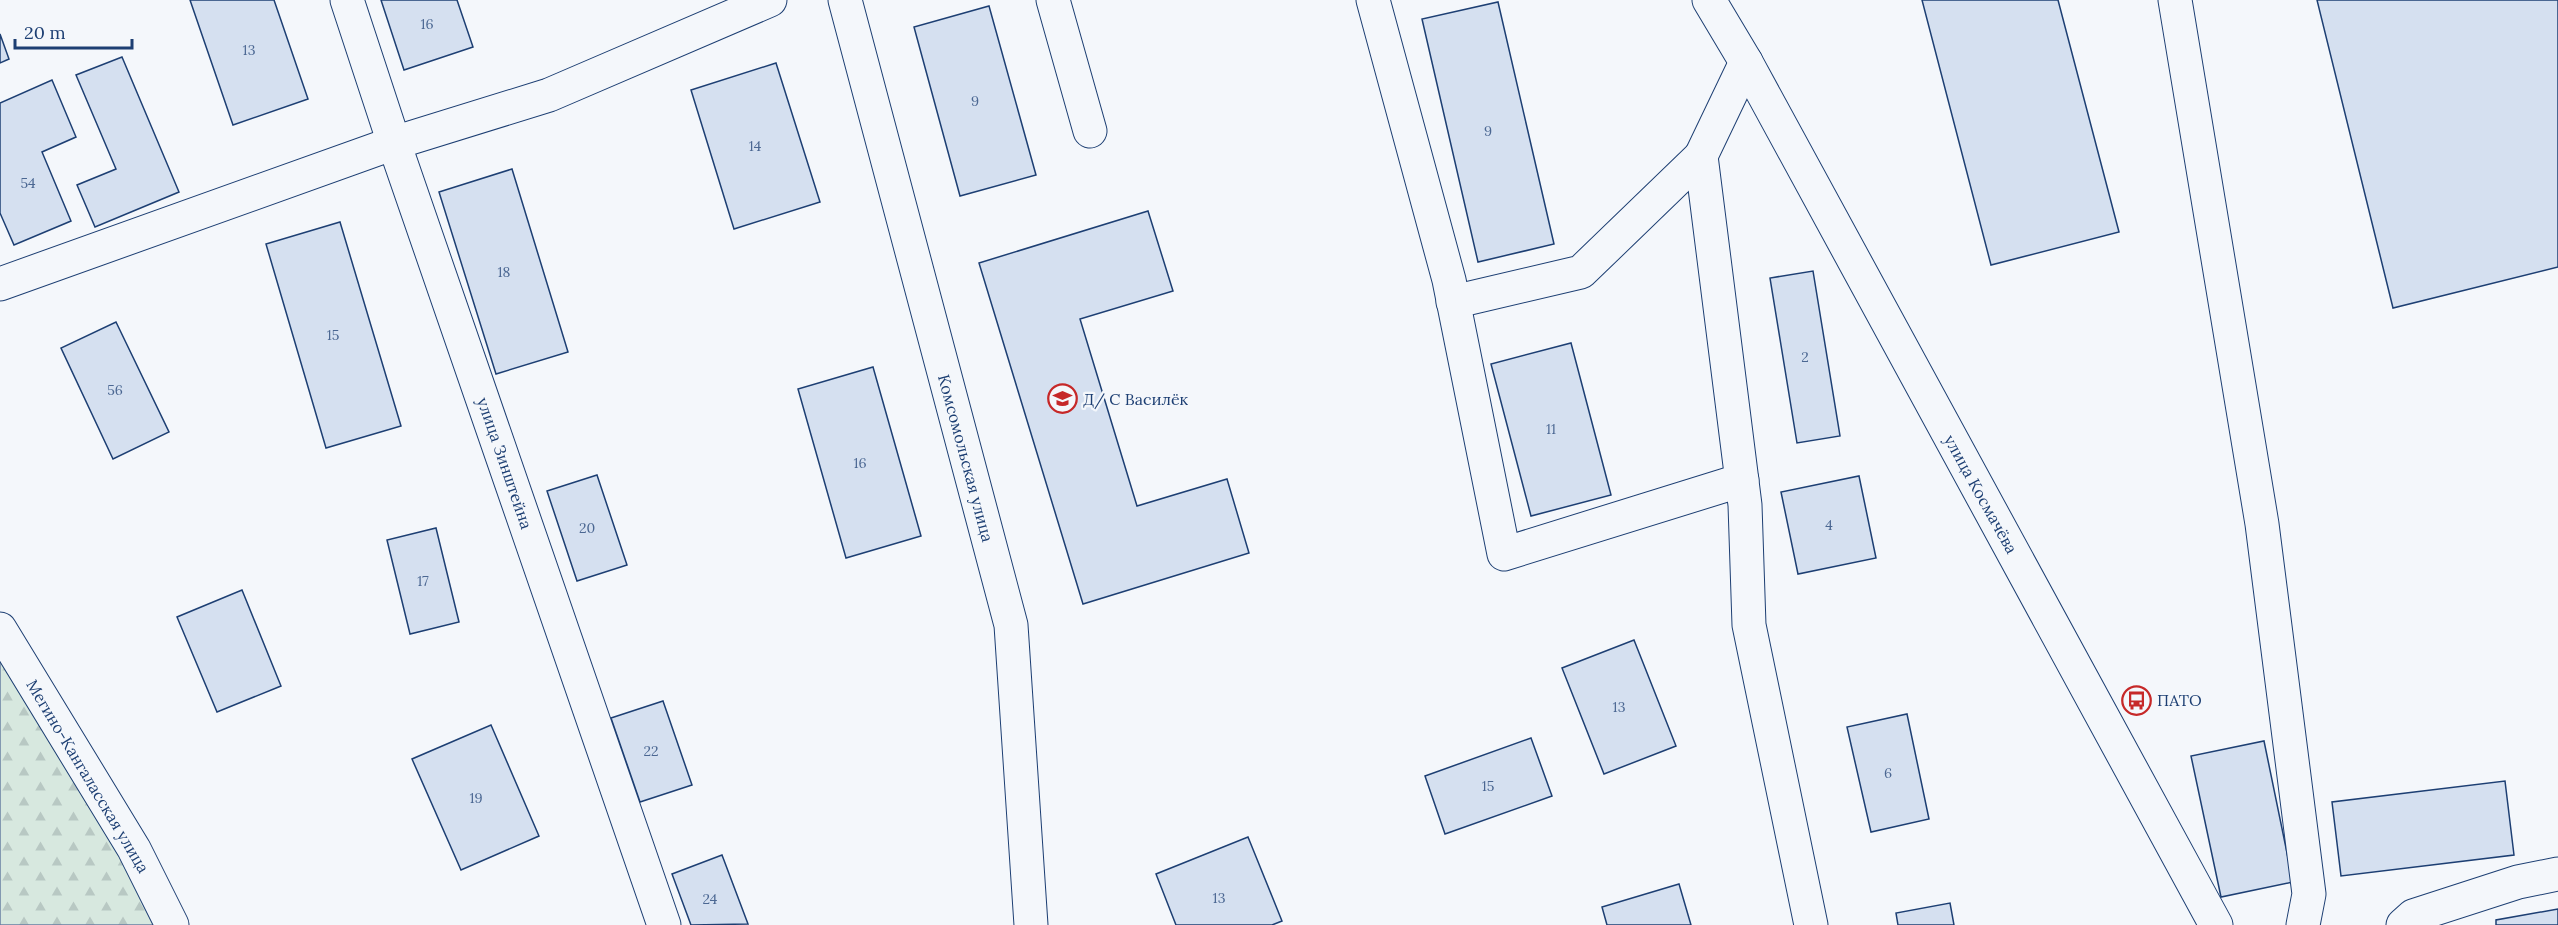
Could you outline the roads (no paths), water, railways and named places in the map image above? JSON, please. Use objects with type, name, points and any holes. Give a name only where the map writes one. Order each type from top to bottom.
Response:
[{"type":"street","name":"улица Зинштейна","points":[[347,0],[394,143],[664,925]]},
{"type":"street","points":[[0,284],[394,143],[549,95],[770,0]]},
{"type":"street","name":"Комсомольская улица","points":[[845,0],[1011,625],[1031,925]]},
{"type":"street","points":[[1053,0],[1090,131]]},
{"type":"street","points":[[1373,0],[1453,302],[1504,554],[1742,480]]},
{"type":"street","name":"улица Космачёва","points":[[1709,0],[1746,62],[2216,925]]},
{"type":"street","points":[[2175,0],[2262,524],[2309,894],[2303,925]]},
{"type":"street","points":[[1453,302],[1581,272],[1701,156],[1746,62]]},
{"type":"street","points":[[1701,156],[1742,480],[1749,624],[1811,925]]},
{"type":"street","name":"Мегино-Кангаласская улица","points":[[0,629],[134,849],[172,925]]},
{"type":"street","points":[[2412,922],[2518,882],[2558,874]]},
{"type":"place","name":"Д/ С Василёк","points":[[1062,399]]},
{"type":"place","name":"ПАТО","points":[[2136,700]]}]
